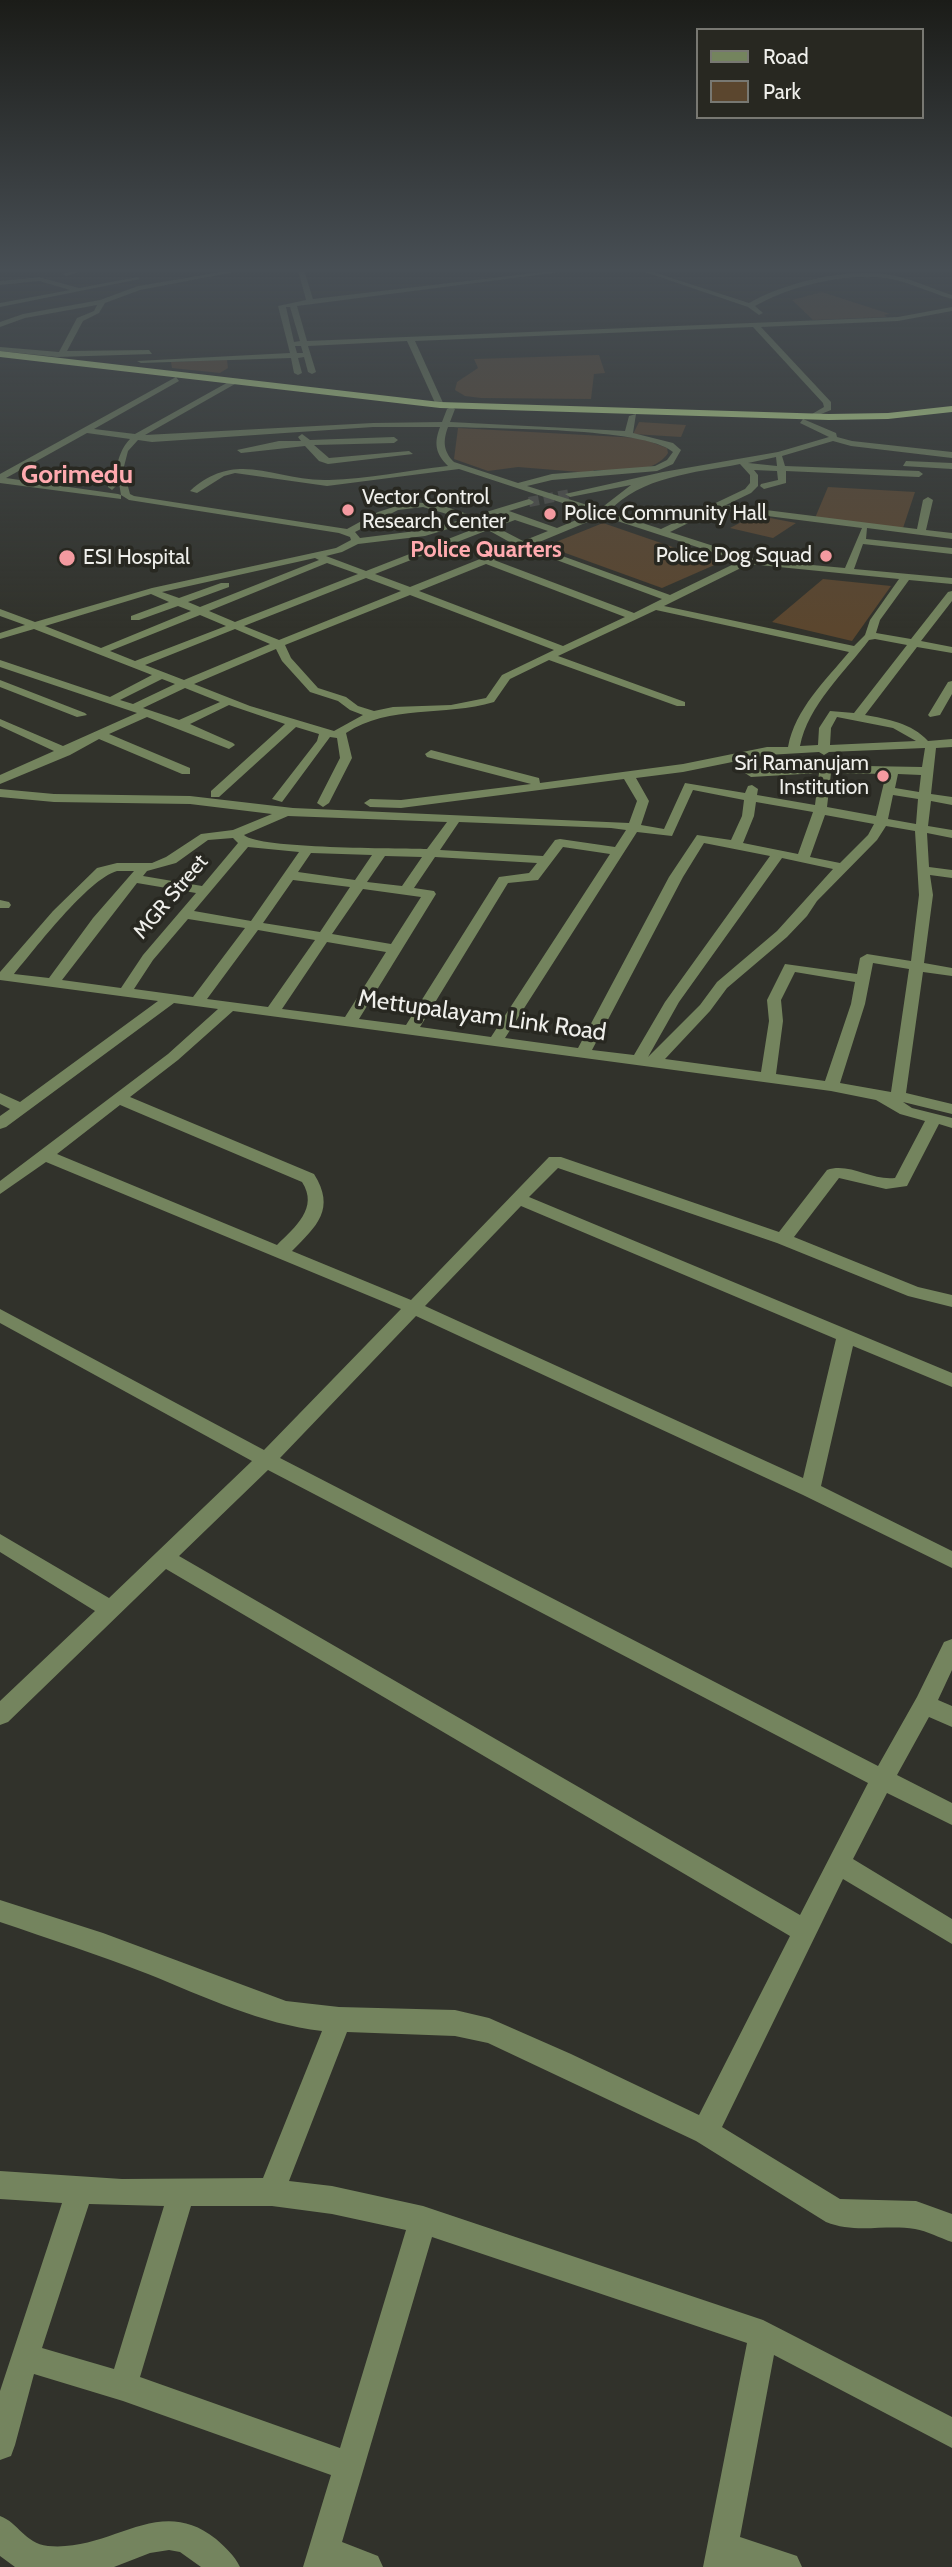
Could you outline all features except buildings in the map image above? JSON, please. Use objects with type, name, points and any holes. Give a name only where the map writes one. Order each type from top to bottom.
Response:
[{"type":"highway","points":[[287,390],[451,409],[829,417],[952,412]]},
{"type":"highway","points":[[302,390],[439,404],[803,421],[891,420],[952,412]]},
{"type":"street","points":[[0,479],[157,390]]},
{"type":"street","points":[[118,497],[114,481],[124,450],[136,437],[217,390]]},
{"type":"street","points":[[318,390],[439,404],[433,390]]},
{"type":"street","points":[[816,390],[827,402],[828,408],[816,414]]},
{"type":"street","points":[[451,409],[439,442],[439,451],[455,466]]},
{"type":"street","points":[[629,434],[633,414]]},
{"type":"street","points":[[803,421],[833,437],[852,443],[952,455]]},
{"type":"street","points":[[86,430],[152,439],[295,429],[445,424],[629,434],[670,445],[678,452],[670,462],[657,468],[552,477],[519,485]]},
{"type":"street","points":[[295,429],[322,459],[328,461],[413,456],[399,448],[385,425]]},
{"type":"street","points":[[570,494],[663,475],[744,464],[833,437],[952,447]]},
{"type":"street","points":[[241,450],[306,442],[394,440]]},
{"type":"street","points":[[781,454],[813,457]]},
{"type":"street","points":[[764,485],[783,481],[781,454]]},
{"type":"street","points":[[427,460],[519,485],[747,561],[769,566],[952,581]]},
{"type":"street","points":[[857,461],[870,466]]},
{"type":"street","points":[[744,464],[782,468],[870,466],[918,469],[952,466]]},
{"type":"street","points":[[660,533],[737,499],[755,484],[754,475],[744,464]]},
{"type":"street","points":[[194,491],[221,474],[235,470],[327,483],[455,466]]},
{"type":"street","points":[[870,466],[874,484]]},
{"type":"street","points":[[918,469],[923,485]]},
{"type":"street","points":[[0,784],[100,735],[184,684],[602,513],[636,485],[659,479],[663,475]]},
{"type":"street","points":[[0,479],[306,527],[333,535],[335,542],[316,555]]},
{"type":"street","points":[[77,492],[123,481],[126,495],[132,498],[268,517],[349,532],[354,535],[356,541]]},
{"type":"street","points":[[921,533],[928,500]]},
{"type":"street","points":[[0,636],[152,591],[316,555],[351,546],[356,541],[425,533],[529,502]]},
{"type":"street","points":[[349,532],[410,503],[444,509],[473,519]]},
{"type":"street","points":[[720,506],[952,536]]},
{"type":"street","points":[[501,511],[556,531]]},
{"type":"street","points":[[134,665],[370,575],[435,557],[489,527],[516,516]]},
{"type":"street","points":[[848,573],[865,526]]},
{"type":"street","points":[[489,527],[521,544],[670,600]]},
{"type":"street","points":[[388,539],[465,568]]},
{"type":"street","points":[[860,541],[952,551]]},
{"type":"street","points":[[316,555],[561,649]]},
{"type":"street","points":[[99,652],[327,559]]},
{"type":"street","points":[[485,560],[634,617]]},
{"type":"street","points":[[278,799],[323,741],[331,733],[358,718],[402,709],[482,704],[497,694],[506,677],[747,561]]},
{"type":"street","points":[[793,750],[794,742],[813,706],[870,636],[875,620],[906,578]]},
{"type":"street","points":[[135,618],[225,585]]},
{"type":"street","points":[[152,591],[279,644],[286,659],[314,690],[342,699],[354,708],[373,714]]},
{"type":"street","points":[[857,717],[952,594]]},
{"type":"street","points":[[655,607],[857,650]]},
{"type":"street","points":[[0,612],[230,702],[342,736],[346,758],[323,803]]},
{"type":"street","points":[[870,636],[952,650]]},
{"type":"street","points":[[547,656],[681,704]]},
{"type":"street","points":[[0,663],[180,724],[229,745]]},
{"type":"street","points":[[110,701],[161,675]]},
{"type":"street","points":[[0,683],[81,715]]},
{"type":"street","points":[[934,715],[952,684]]},
{"type":"street","points":[[180,724],[230,702]]},
{"type":"street","points":[[824,751],[825,728],[835,713],[916,733],[928,744]]},
{"type":"street","points":[[873,721],[873,747]]},
{"type":"street","points":[[0,722],[66,752]]},
{"type":"street","points":[[215,794],[294,722]]},
{"type":"street","points":[[100,735],[186,771]]},
{"type":"street","points":[[898,1097],[926,895],[920,847],[928,744]]},
{"type":"street","points":[[0,784],[90,791],[215,794],[323,803],[401,804],[628,775],[767,751],[952,745]]},
{"type":"street","points":[[431,754],[488,771],[549,783]]},
{"type":"street","points":[[734,758],[751,774],[752,798],[748,816],[736,843]]},
{"type":"street","points":[[751,774],[827,769],[926,771]]},
{"type":"street","points":[[803,858],[820,811],[827,769]]},
{"type":"street","points":[[647,1061],[705,1008],[722,985],[789,927],[842,867],[873,837],[881,823],[893,769]]},
{"type":"street","points":[[496,1041],[634,827],[643,801],[628,775]]},
{"type":"street","points":[[0,784],[54,798],[190,800],[288,812],[634,827],[668,832],[689,786],[952,834]]},
{"type":"street","points":[[888,791],[952,801]]},
{"type":"street","points":[[240,839],[307,802]]},
{"type":"street","points":[[405,891],[454,820]]},
{"type":"street","points":[[53,982],[138,874],[171,860],[205,837],[240,839],[307,849],[506,855],[547,860]]},
{"type":"street","points":[[583,1052],[676,877],[701,838],[736,843],[842,867]]},
{"type":"street","name":"MGR Street","points":[[126,990],[148,958],[205,890],[240,839]]},
{"type":"street","points":[[411,1029],[504,880],[533,877],[556,845],[565,842],[619,851]]},
{"type":"street","points":[[198,1001],[307,849]]},
{"type":"street","points":[[273,1011],[381,852]]},
{"type":"street","points":[[647,1061],[672,1002],[779,853]]},
{"type":"street","points":[[2,976],[58,914],[103,871],[117,867],[205,890]]},
{"type":"street","points":[[924,870],[952,874]]},
{"type":"street","points":[[289,875],[429,894],[350,1021]]},
{"type":"street","points":[[185,914],[396,949]]},
{"type":"street","points":[[831,1086],[858,1004],[867,958],[952,972]]},
{"type":"street","points":[[768,1078],[776,1021],[774,1000],[790,967],[863,979]]},
{"type":"street","name":"Mettupalayam Link Road","points":[[2,976],[126,990],[831,1086],[881,1096],[906,1111],[952,1124]]},
{"type":"street","points":[[0,1124],[173,997]]},
{"type":"street","points":[[0,1189],[173,1057],[231,1005]]},
{"type":"street","points":[[881,1096],[952,1109]]},
{"type":"street","points":[[0,1098],[21,1108]]},
{"type":"street","points":[[118,1098],[308,1178],[316,1188],[319,1198],[316,1210],[306,1226],[280,1252]]},
{"type":"street","points":[[783,1239],[832,1174],[838,1172],[886,1184],[901,1182],[934,1119]]},
{"type":"street","points":[[45,1155],[412,1307],[810,1490],[952,1559]]},
{"type":"street","points":[[0,1715],[266,1460],[555,1161],[783,1239],[914,1292],[952,1301]]},
{"type":"street","points":[[518,1199],[952,1380]]},
{"type":"street","points":[[0,1315],[266,1460],[952,1815]]},
{"type":"street","points":[[810,1490],[846,1337]]},
{"type":"street","points":[[0,1542],[110,1609]]},
{"type":"street","points":[[164,1558],[805,1931]]},
{"type":"street","points":[[705,2132],[838,1863],[925,1704],[952,1648]]},
{"type":"street","points":[[925,1704],[952,1717]]},
{"type":"street","points":[[838,1863],[952,1932]]},
{"type":"street","points":[[0,1911],[103,1945],[286,2014],[340,2020],[424,2020],[455,2023],[489,2031],[705,2132],[836,2212],[916,2215],[952,2228]]},
{"type":"street","points":[[272,2192],[340,2020]]},
{"type":"street","points":[[0,2185],[80,2191],[272,2192],[332,2200],[424,2220],[763,2334],[952,2433]]},
{"type":"street","points":[[0,2445],[24,2357],[80,2191]]},
{"type":"street","points":[[123,2386],[182,2192]]},
{"type":"street","points":[[367,2567],[321,2559],[424,2220]]},
{"type":"street","points":[[763,2334],[721,2557],[786,2567]]},
{"type":"street","points":[[24,2357],[123,2386],[349,2466]]},
{"type":"street","points":[[0,2531],[4,2539],[24,2556],[49,2565],[73,2565],[100,2558],[150,2537],[175,2535],[200,2546],[224,2567]]},
{"type":"green space","points":[[455,390],[592,390],[591,399],[481,398],[465,396]]},
{"type":"green space","points":[[639,422],[686,425],[681,437],[633,434]]},
{"type":"green space","points":[[458,428],[640,438],[667,448],[668,453],[654,465],[635,470],[594,470],[592,473],[518,467],[488,471],[454,459]]},
{"type":"green space","points":[[828,487],[915,492],[903,528],[815,518]]},
{"type":"green space","points":[[755,515],[796,523],[773,538],[730,528]]},
{"type":"green space","points":[[603,523],[719,563],[662,588],[546,546]]},
{"type":"green space","points":[[823,579],[891,586],[852,641],[772,622]]},
{"type":"tunnel","points":[[529,502],[570,494]]},
{"type":"place","name":"Vector Control Research Center","points":[[348,510]]},
{"type":"place","name":"Police Community Hall","points":[[550,514]]},
{"type":"place","name":"Police Dog Squad","points":[[826,556]]},
{"type":"place","name":"ESI Hospital","points":[[67,558]]},
{"type":"place","name":"Sri Ramanujam Institution","points":[[883,776]]},
{"type":"district","name":"Gorimedu","points":[[77,475]]},
{"type":"district","name":"Police Quarters","points":[[486,550]]}]
